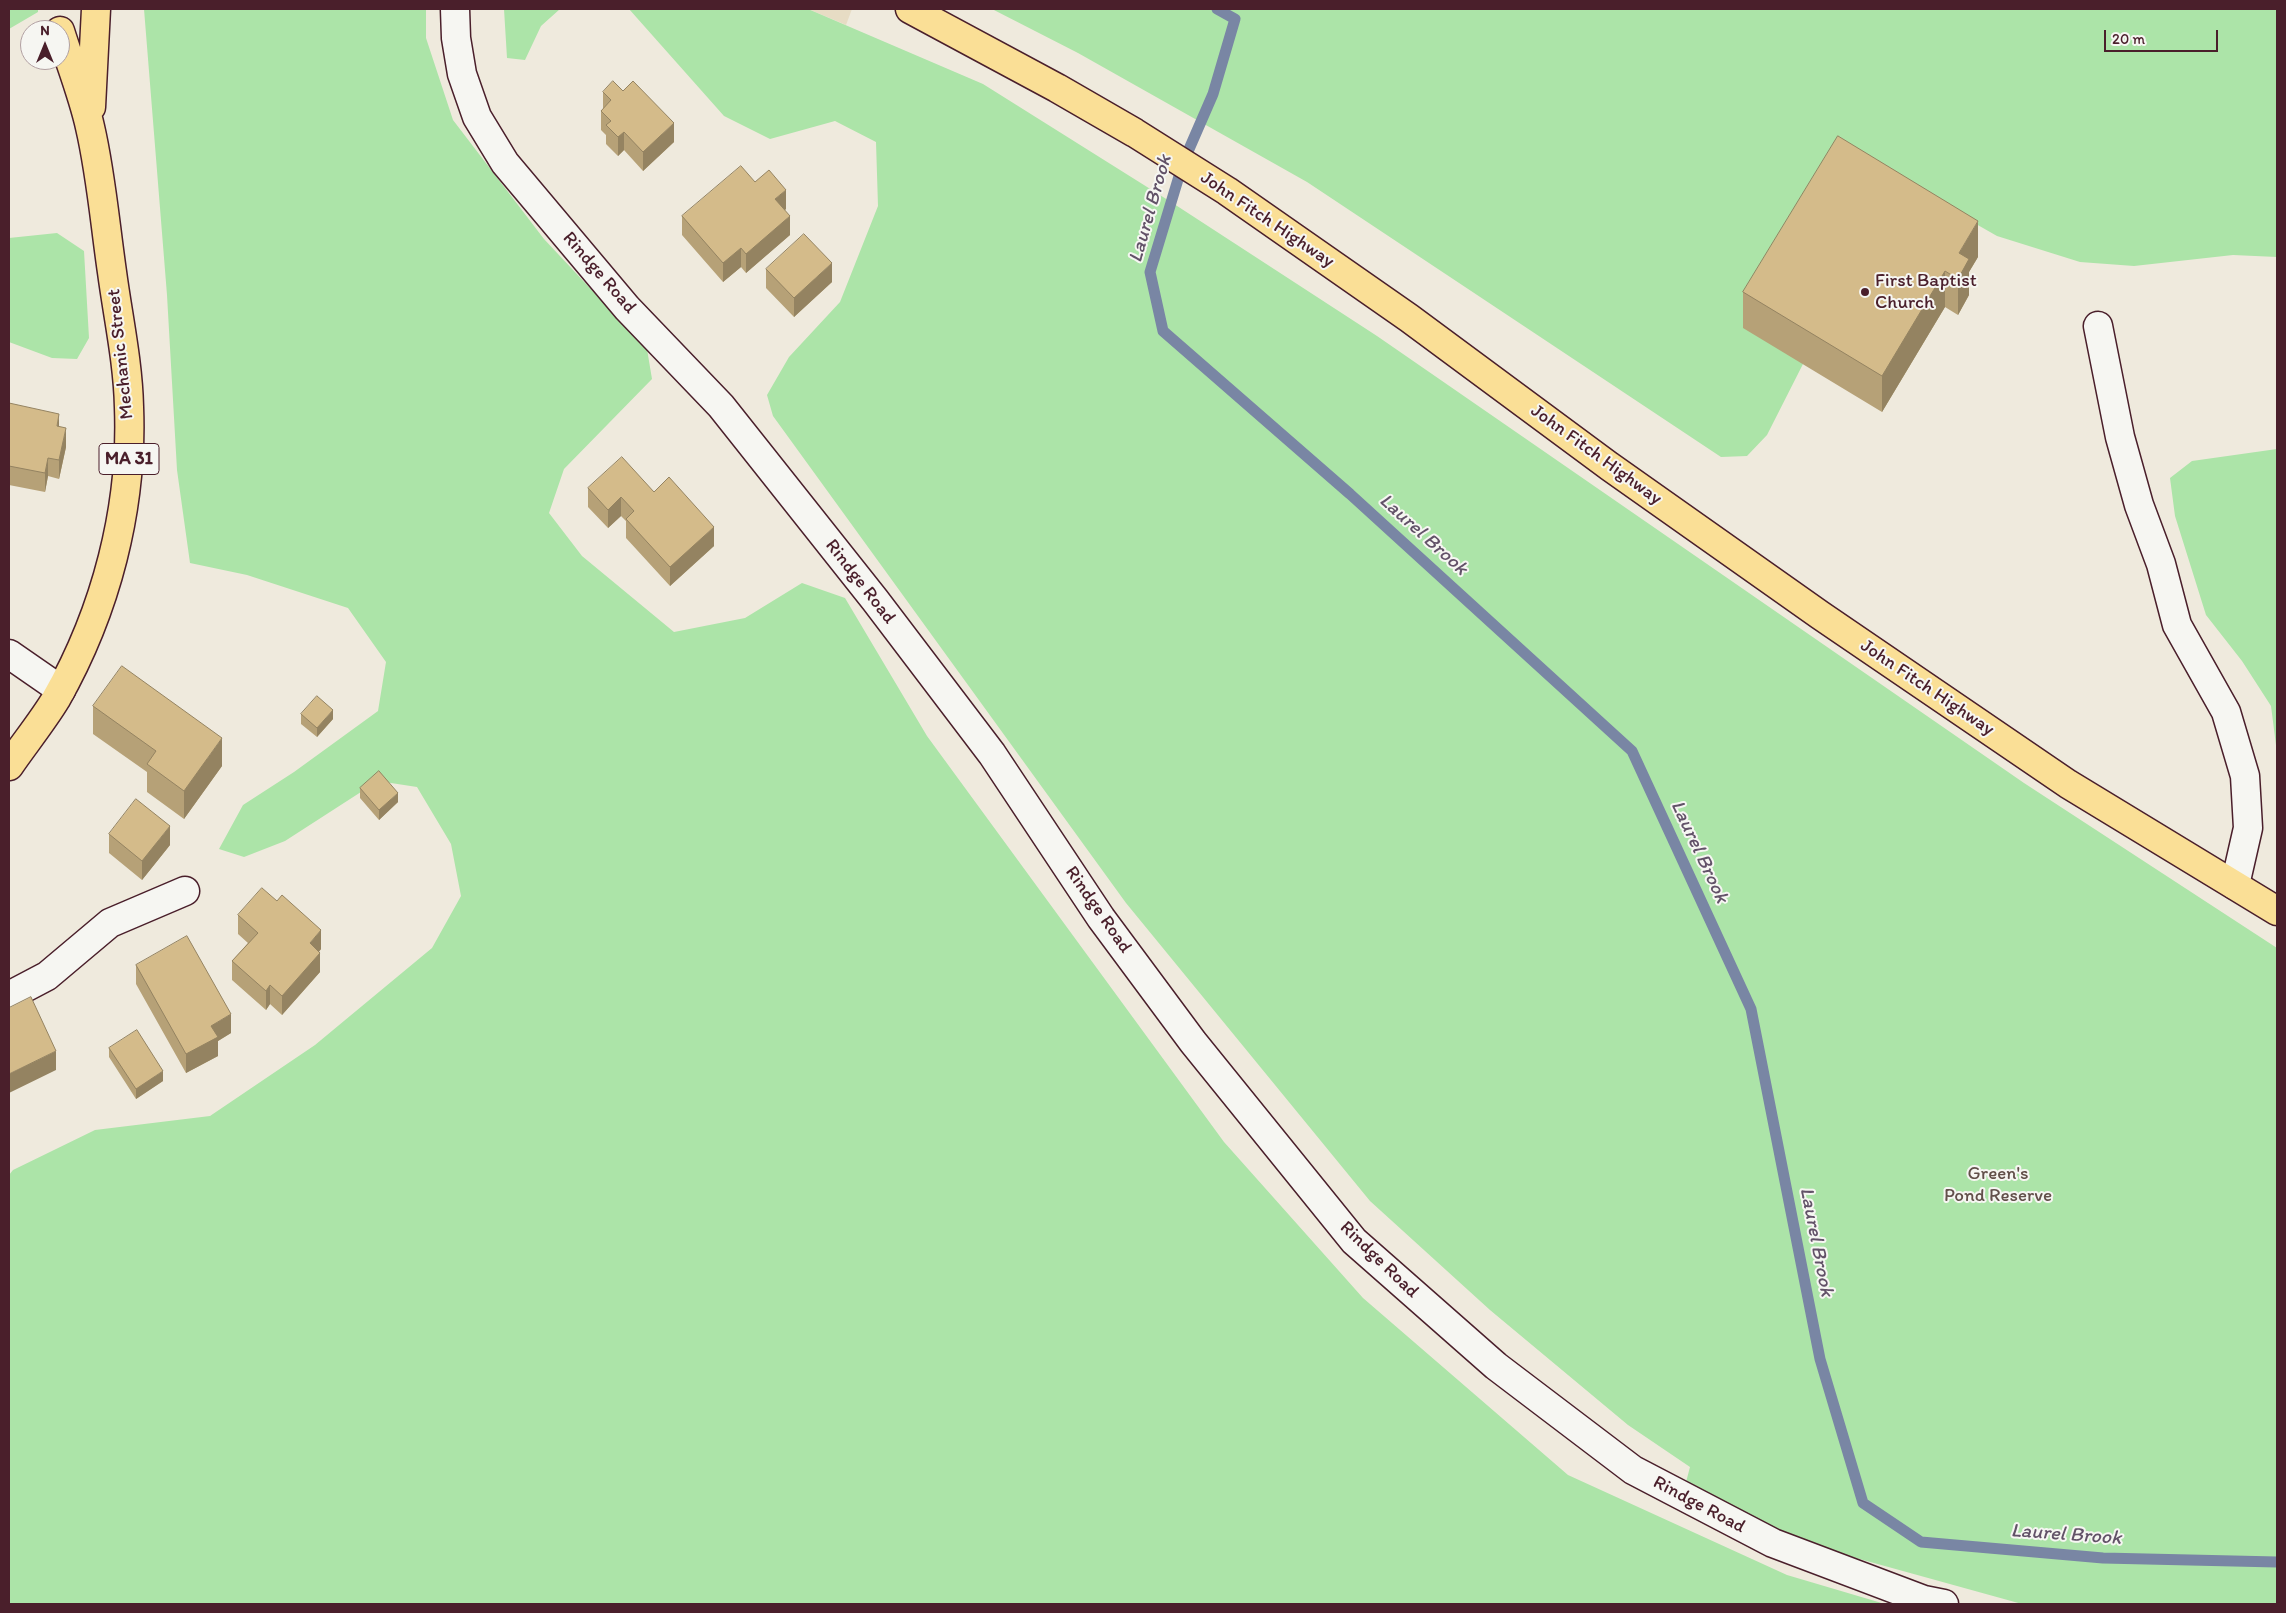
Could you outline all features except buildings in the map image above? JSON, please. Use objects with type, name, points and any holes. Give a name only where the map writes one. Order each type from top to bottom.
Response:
[{"type":"main road","name":"Mechanic Street","points":[[90,126],[96,9]]},
{"type":"main road","name":"John Fitch Highway","points":[[910,9],[1065,92],[1135,133],[1227,191],[1409,318],[1609,466],[1820,615],[2068,784],[2277,911]]},
{"type":"main road","name":"Mechanic Street","points":[[9,766],[61,690],[90,627],[112,565],[124,506],[129,458],[129,406],[126,377],[90,126],[70,62]]},
{"type":"street","name":"Rindge Road","points":[[455,9],[456,38],[462,74],[477,117],[504,162],[627,308],[721,406],[875,600],[992,754],[1101,918],[1170,1011],[1354,1241],[1496,1366],[1633,1470],[1774,1543],[1924,1600],[1944,1604]]},
{"type":"street","points":[[2098,326],[2120,436],[2177,625],[2226,712],[2245,776],[2248,828],[2235,885]]},
{"type":"street","points":[[9,654],[61,690]]},
{"type":"street","points":[[9,996],[47,976],[110,923],[185,891]]},
{"type":"shaded area","points":[[808,9],[852,9],[846,25]]},
{"type":"green space","points":[[9,9],[38,9],[38,12],[24,20],[20,20],[20,23],[9,29]]},
{"type":"green space","points":[[144,9],[426,9],[426,38],[453,120],[544,239],[647,349],[652,379],[564,469],[549,513],[582,556],[674,632],[745,618],[802,583],[845,598],[927,736],[1224,1142],[1363,1298],[1568,1475],[1787,1575],[1885,1604],[9,1604],[9,1175],[13,1170],[95,1130],[210,1116],[315,1045],[432,948],[461,896],[451,844],[417,787],[378,781],[285,841],[244,857],[219,849],[243,805],[294,772],[378,711],[386,662],[348,608],[247,575],[190,563],[177,470],[167,295]]},
{"type":"green space","points":[[504,9],[560,9],[541,26],[525,60],[507,58]]},
{"type":"green space","name":"Green's Pond Reserve","points":[[629,9],[808,9],[983,84],[1171,202],[1377,336],[2024,783],[2277,948],[2277,1604],[2022,1604],[1679,1509],[1690,1467],[1628,1425],[1490,1310],[1370,1201],[1126,903],[773,416],[767,395],[789,357],[840,302],[878,206],[876,142],[835,121],[770,139],[724,116]]},
{"type":"green space","points":[[992,9],[2277,9],[2277,257],[2233,255],[2134,266],[2080,262],[1997,236],[1941,204],[1803,364],[1767,435],[1747,456],[1721,457],[1307,182],[1078,53]]},
{"type":"green space","points":[[57,233],[84,251],[89,338],[77,359],[52,358],[9,342],[9,238]]},
{"type":"green space","points":[[2277,449],[2277,753],[2271,706],[2242,661],[2206,615],[2175,516],[2170,478],[2192,461]]},
{"type":"waterway","name":"Laurel Brook","points":[[1217,9],[1235,19],[1213,94],[1183,163],[1150,272],[1163,331],[1350,494],[1632,751],[1751,1009],[1820,1359],[1863,1503],[1921,1542],[2103,1558],[2277,1562]]},
{"type":"place","name":"First Baptist Church","points":[[1865,292]]}]
